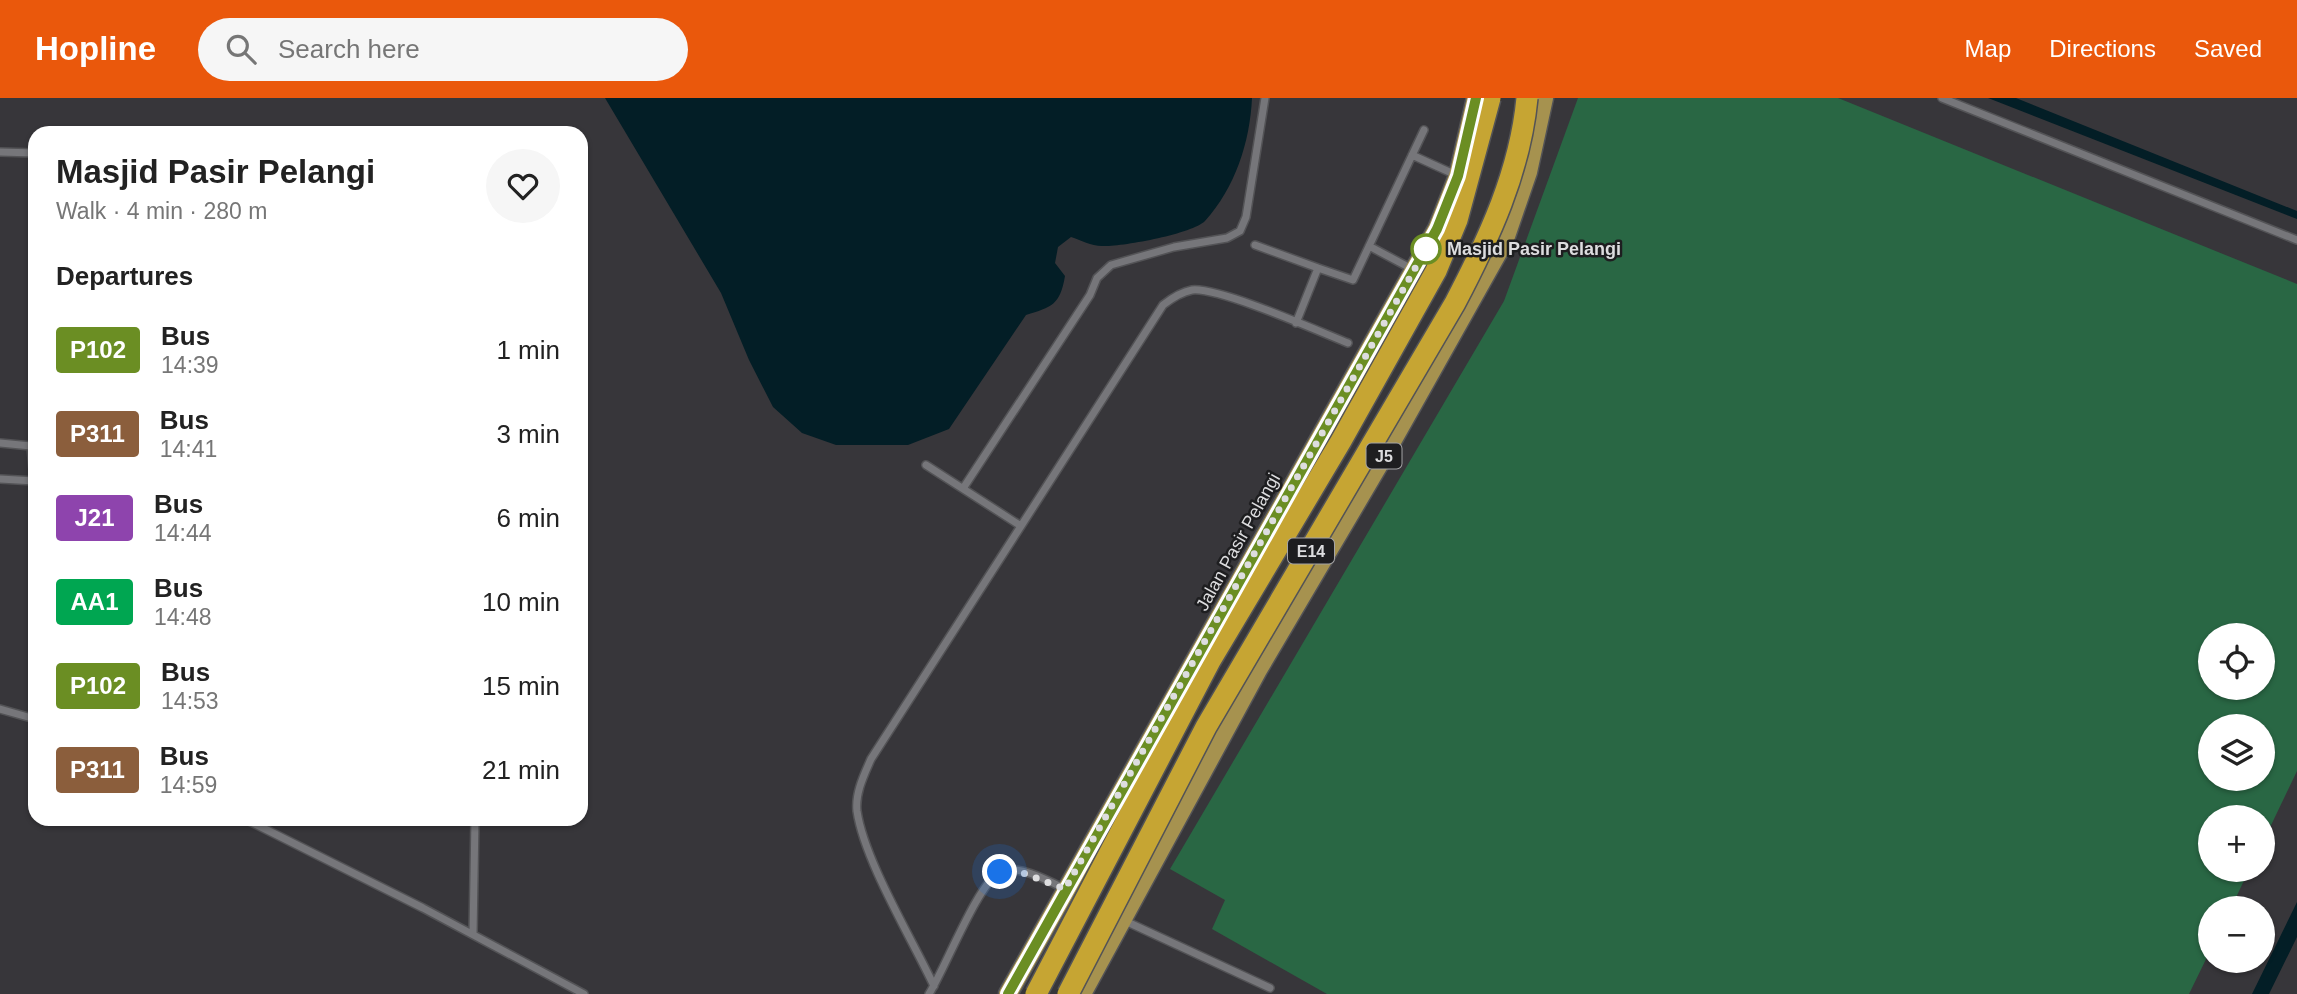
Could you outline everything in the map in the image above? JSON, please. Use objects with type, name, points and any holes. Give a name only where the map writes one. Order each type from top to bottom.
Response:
[{"type":"highway","name":"E14","points":[[1068,994],[1206,727],[1435,338],[1483,249],[1504,200],[1527,98]]},
{"type":"highway","name":"E14","points":[[1036,994],[1210,661],[1341,441],[1436,271],[1460,208],[1477,100]]},
{"type":"main road","name":"J5","points":[[1082,994],[1258,670],[1380,463],[1504,242],[1528,172],[1544,98]]},
{"type":"main road","name":"Jalan Pasir Pelangi","points":[[1008,994],[1437,229],[1458,176],[1477,100]]},
{"type":"lane","points":[[964,487],[1090,295],[1097,278],[1111,265],[1174,247],[1227,238],[1240,231],[1246,217],[1265,98]]},
{"type":"lane","points":[[1942,98],[2297,240]]},
{"type":"lane","points":[[1255,245],[1353,280],[1424,130]]},
{"type":"lane","points":[[0,152],[28,153]]},
{"type":"lane","points":[[1412,155],[1458,176]]},
{"type":"lane","points":[[1369,246],[1414,270]]},
{"type":"lane","points":[[1296,323],[1318,268]]},
{"type":"lane","points":[[934,986],[867,847],[857,809],[860,784],[871,759],[1163,305],[1177,295],[1205,290],[1348,343]]},
{"type":"lane","points":[[0,443],[28,446]]},
{"type":"lane","points":[[926,465],[1021,526]]},
{"type":"lane","points":[[0,480],[28,481]]},
{"type":"lane","points":[[0,709],[28,717]]},
{"type":"lane","points":[[259,826],[473,934],[584,994]]},
{"type":"lane","points":[[473,934],[475,826]]},
{"type":"lane","points":[[929,994],[985,886],[1000,872],[1015,870],[1065,889],[1121,919],[1270,988]]},
{"type":"green space","points":[[1578,98],[1838,98],[2297,284],[2297,771],[2275,817],[2275,805],[2198,805],[2198,882],[2243,882],[2237,896],[2198,896],[2199,973],[2189,994],[1327,994],[1212,929],[1225,900],[1170,869],[1504,301]]},
{"type":"water","points":[[605,98],[1252,98],[1248,131],[1239,164],[1225,194],[1205,221],[1172,235],[1111,246],[1098,246],[1071,237],[1058,247],[1055,263],[1065,276],[1057,299],[1048,307],[1026,315],[949,429],[908,445],[836,445],[802,433],[773,407],[749,360],[721,293]]},
{"type":"water","points":[[1988,98],[2016,98],[2297,211],[2297,219]]},
{"type":"water","points":[[2297,902],[2297,937],[2269,994],[2252,994],[2262,973],[2275,973],[2275,947]]},
{"type":"bus line","name":"P102","points":[[1008,994],[1437,229],[1458,176],[1476,98]]},
{"type":"place","name":"Masjid Pasir Pelangi","points":[[1426,249]]},
{"type":"route","points":[[1000,872],[1015,870],[1065,889],[1426,249]]}]
